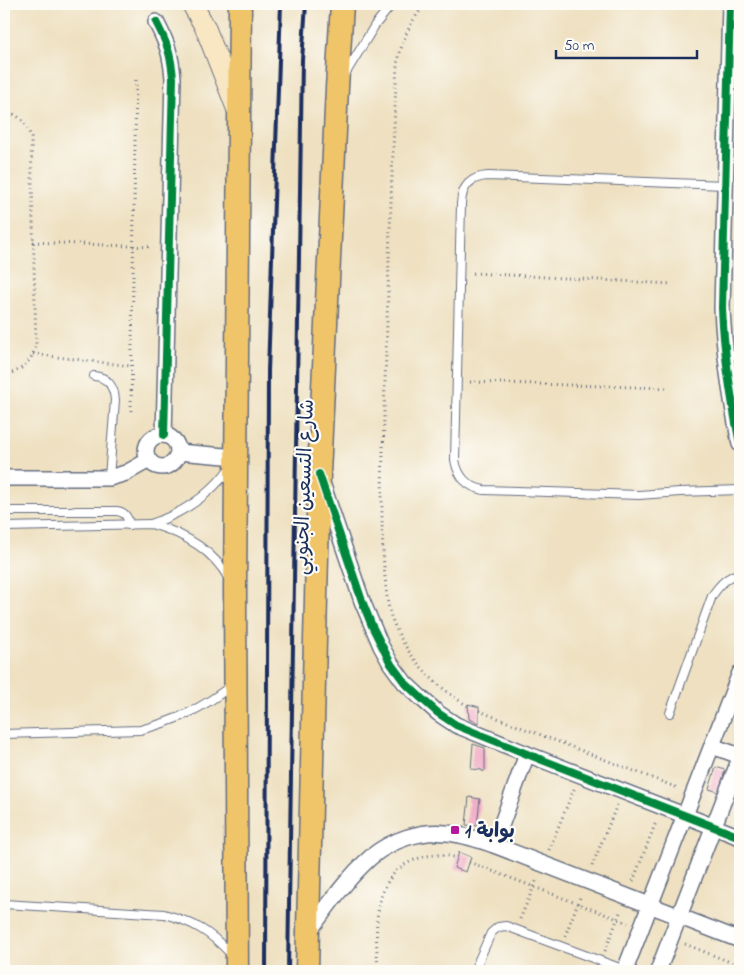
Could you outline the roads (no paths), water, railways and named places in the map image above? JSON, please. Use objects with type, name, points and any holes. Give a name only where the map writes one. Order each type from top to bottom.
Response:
[{"type":"main road","points":[[237,966],[236,591],[240,4]]},
{"type":"main road","name":"شارع التسعين الجنوبي","points":[[307,971],[319,474],[342,4]]},
{"type":"street","points":[[192,4],[211,40],[239,114]]},
{"type":"street","points":[[730,4],[722,308],[733,355],[732,402],[740,444]]},
{"type":"street","points":[[156,22],[166,40],[172,60],[173,78],[164,435]]},
{"type":"street","points":[[164,435],[174,441],[178,452],[174,462],[164,468],[158,467],[149,460],[146,448],[152,438],[164,435]]},
{"type":"street","points":[[178,452],[237,457]]},
{"type":"street","points":[[4,478],[109,478],[126,473],[149,460]]},
{"type":"street","points":[[319,474],[372,626],[391,664],[405,683],[438,713],[456,725],[527,754],[740,836]]},
{"type":"street","points":[[627,970],[641,928],[712,746],[734,706],[740,673]]},
{"type":"street","points":[[658,971],[740,757],[712,746]]},
{"type":"street","points":[[494,845],[527,754]]},
{"type":"street","points":[[307,934],[340,890],[372,856],[388,845],[406,838],[425,833],[444,832],[464,835],[494,845],[740,940]]},
{"type":"lane","points":[[337,88],[375,25],[392,4]]},
{"type":"lane","points":[[725,184],[481,176],[468,184],[461,196],[455,460],[459,475],[477,489],[639,495],[740,490]]},
{"type":"lane","points":[[94,376],[100,376],[105,379],[113,387],[115,394],[109,478]]},
{"type":"lane","points":[[151,524],[180,512],[206,494],[223,477],[237,457]]},
{"type":"lane","points":[[4,511],[117,511],[127,516],[129,525]]},
{"type":"lane","points":[[4,527],[151,524],[169,529],[186,537],[201,548],[215,560],[236,591]]},
{"type":"lane","points":[[670,714],[712,596],[724,581],[740,572]]},
{"type":"lane","points":[[4,734],[140,730],[167,722],[193,711],[212,700],[236,682]]},
{"type":"lane","points":[[4,904],[164,914],[193,924],[218,940],[237,966]]},
{"type":"lane","points":[[474,971],[489,936],[498,927],[506,926],[627,970]]},
{"type":"railway","points":[[266,971],[268,371],[281,4]]},
{"type":"railway","points":[[288,971],[302,60],[306,4]]},
{"type":"place","name":"بوابة 1","points":[[455,830]]}]
